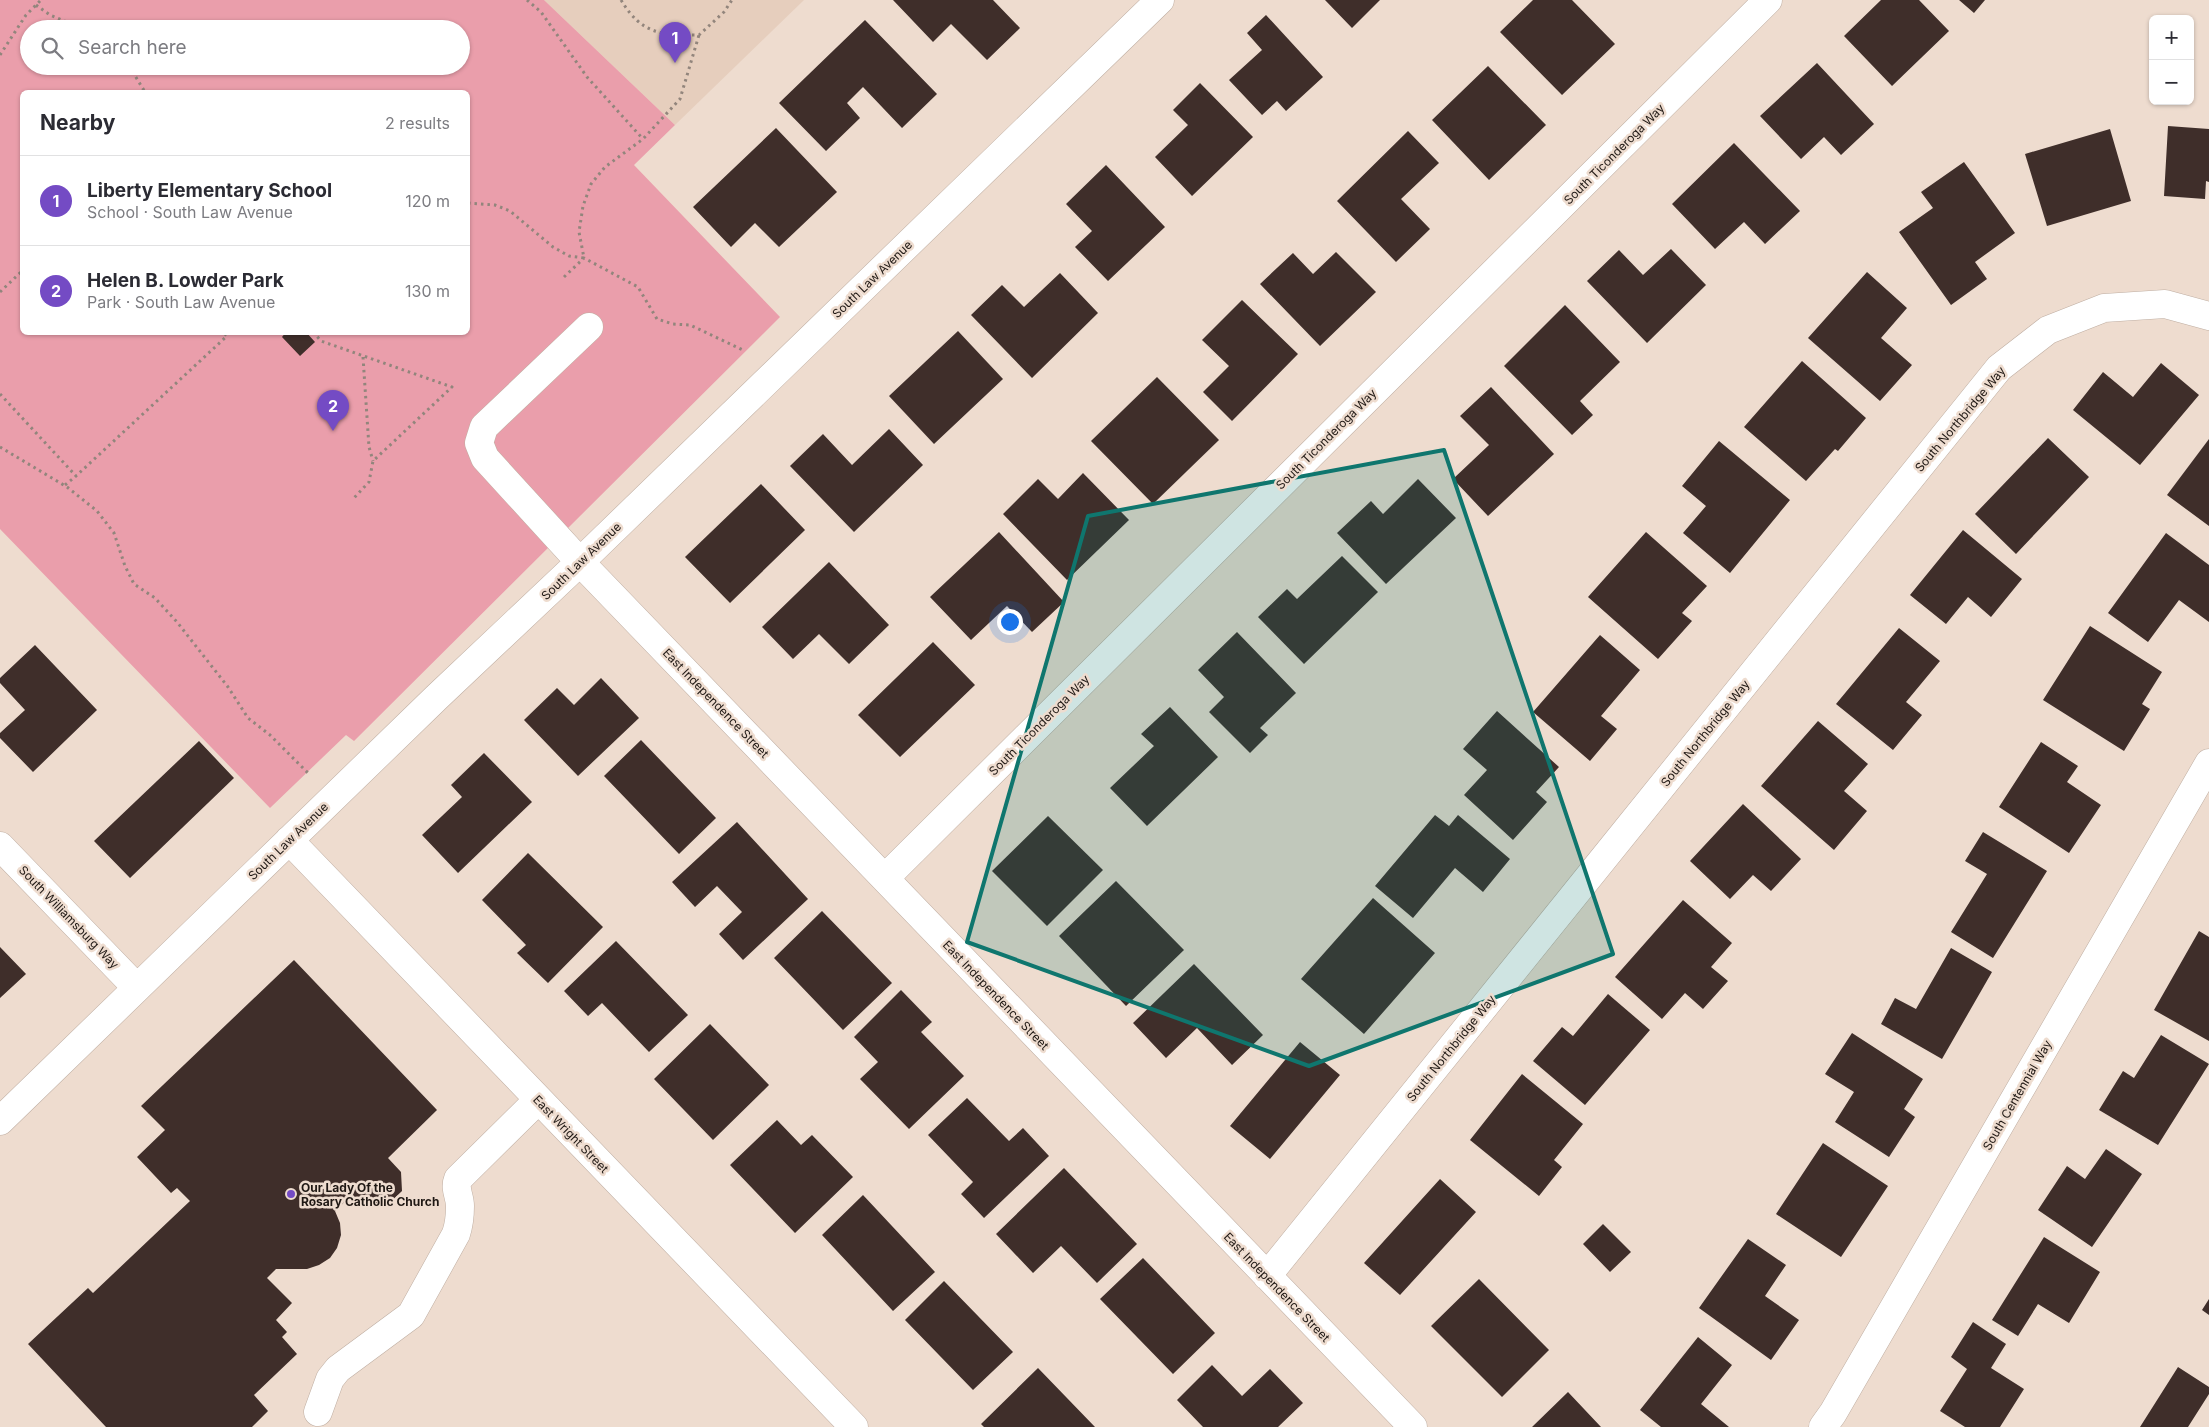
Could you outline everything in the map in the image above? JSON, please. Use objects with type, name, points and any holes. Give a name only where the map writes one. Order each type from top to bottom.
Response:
[{"type":"street","name":"South Law Avenue","points":[[0,1121],[288,840],[580,562],[1160,0]]},
{"type":"street","name":"South Ticonderoga Way","points":[[885,878],[1768,0]]},
{"type":"street","name":"South Northbridge Way","points":[[1267,1276],[2000,368],[2048,330],[2104,308],[2165,304],[2209,316]]},
{"type":"street","name":"East Independence Street","points":[[589,327],[484,427],[479,443],[485,458],[580,562],[1412,1427]]},
{"type":"street","name":"South Centennial Way","points":[[1823,1427],[1834,1413],[2209,763]]},
{"type":"street","name":"East Wright Street","points":[[288,840],[854,1427]]},
{"type":"street","name":"South Williamsburg Way","points":[[0,846],[137,988]]},
{"type":"street","points":[[318,1412],[330,1378],[338,1369],[411,1315],[456,1234],[459,1224],[460,1204],[455,1185],[458,1179],[538,1100]]},
{"type":"path","points":[[23,20],[41,0]]},
{"type":"path","points":[[527,0],[541,12],[587,77],[643,138]]},
{"type":"path","points":[[621,0],[641,25],[665,35],[699,35]]},
{"type":"path","points":[[584,258],[579,232],[583,206],[591,184],[605,167],[643,138],[680,99],[699,35],[724,12],[732,0]]},
{"type":"path","points":[[36,5],[63,20]]},
{"type":"path","points":[[0,55],[20,24]]},
{"type":"path","points":[[135,75],[144,90]]},
{"type":"path","points":[[470,203],[495,204],[510,211],[553,247],[569,256],[584,258],[638,287],[657,319],[673,324],[690,325],[743,350]]},
{"type":"path","points":[[564,277],[584,258]]},
{"type":"path","points":[[0,292],[20,273]]},
{"type":"path","points":[[65,485],[226,335]]},
{"type":"path","points":[[316,335],[321,341],[452,387],[373,461]]},
{"type":"path","points":[[354,498],[369,482],[373,461],[369,447],[363,357]]},
{"type":"path","points":[[0,394],[76,476]]},
{"type":"path","points":[[0,446],[65,485],[97,511],[114,533],[125,566],[134,584],[155,598],[178,622],[228,687],[248,718],[270,735],[311,776]]},
{"type":"highlighted area","points":[[1444,450],[1613,954],[1309,1066],[967,942],[1088,516]]},
{"type":"shaded area","points":[[0,0],[544,0],[675,125],[634,165],[780,317],[354,741],[346,735],[270,808],[0,529]]},
{"type":"shaded area","points":[[544,0],[804,0],[675,125]]},
{"type":"building","points":[[893,0],[993,0],[1020,28],[987,60],[951,24],[933,42]]},
{"type":"building","points":[[1325,0],[1380,0],[1352,28]]},
{"type":"building","points":[[1533,0],[1572,0],[1615,44],[1562,95],[1500,32]]},
{"type":"building","points":[[1881,0],[1919,0],[1949,31],[1892,86],[1844,36]]},
{"type":"building","points":[[1959,0],[1985,0],[1974,13]]},
{"type":"building","points":[[1266,15],[1323,77],[1286,111],[1277,101],[1262,115],[1229,80],[1262,50],[1247,33]]},
{"type":"building","points":[[865,20],[937,94],[902,128],[863,87],[847,103],[860,118],[826,151],[779,103]]},
{"type":"building","points":[[1817,63],[1874,124],[1841,155],[1824,137],[1801,159],[1760,116]]},
{"type":"building","points":[[1488,66],[1546,125],[1489,180],[1432,120]]},
{"type":"building","points":[[1200,83],[1253,137],[1192,196],[1155,157],[1188,125],[1173,110]]},
{"type":"building","points":[[2168,126],[2209,129],[2209,182],[2206,181],[2205,199],[2164,196]]},
{"type":"building","points":[[776,128],[837,192],[779,247],[755,223],[731,247],[693,207]]},
{"type":"building","points":[[2110,129],[2131,201],[2047,226],[2025,154]]},
{"type":"building","points":[[1408,131],[1439,163],[1401,199],[1430,229],[1396,262],[1337,201]]},
{"type":"building","points":[[1734,143],[1800,211],[1765,244],[1744,222],[1715,249],[1672,204]]},
{"type":"building","points":[[1964,162],[2015,233],[1975,262],[1987,279],[1951,305],[1899,232],[1933,208],[1921,192]]},
{"type":"building","points":[[1106,165],[1165,227],[1108,281],[1075,247],[1092,231],[1066,204]]},
{"type":"building","points":[[1671,249],[1706,285],[1647,343],[1587,281],[1619,250],[1643,275]]},
{"type":"building","points":[[1336,252],[1376,292],[1320,346],[1260,284],[1293,253],[1313,274]]},
{"type":"building","points":[[1867,272],[1907,308],[1881,338],[1912,365],[1880,401],[1808,338]]},
{"type":"building","points":[[1060,273],[1098,313],[1032,378],[971,315],[1002,285],[1024,307]]},
{"type":"building","points":[[1242,300],[1298,354],[1232,421],[1203,392],[1229,366],[1202,340]]},
{"type":"building","points":[[1565,305],[1620,362],[1580,401],[1593,415],[1572,435],[1504,366]]},
{"type":"building","points":[[958,331],[1003,379],[934,444],[889,396]]},
{"type":"building","points":[[284,335],[309,335],[315,342],[300,356],[282,337]]},
{"type":"building","points":[[1802,361],[1866,418],[1838,451],[1835,449],[1806,481],[1744,427]]},
{"type":"building","points":[[2161,363],[2199,395],[2140,465],[2073,410],[2103,372],[2133,397]]},
{"type":"building","points":[[1157,377],[1219,440],[1153,504],[1091,441]]},
{"type":"building","points":[[1491,387],[1554,454],[1488,516],[1453,479],[1489,445],[1460,416]]},
{"type":"building","points":[[889,429],[923,465],[854,532],[790,466],[823,434],[852,465]]},
{"type":"building","points":[[2048,438],[2089,477],[2016,554],[1975,514]]},
{"type":"building","points":[[2209,439],[2209,526],[2167,495]]},
{"type":"building","points":[[1719,441],[1790,500],[1730,573],[1683,533],[1706,506],[1682,486]]},
{"type":"building","points":[[1083,473],[1129,520],[1067,580],[1003,514],[1038,479],[1058,499]]},
{"type":"building","points":[[1418,479],[1456,518],[1386,584],[1337,533],[1371,501],[1383,514]]},
{"type":"building","points":[[761,484],[805,530],[730,603],[685,557]]},
{"type":"building","points":[[1963,530],[2022,579],[1991,617],[1968,597],[1946,624],[1910,595]]},
{"type":"building","points":[[999,532],[1064,602],[1032,632],[1007,606],[971,640],[930,597]]},
{"type":"building","points":[[1646,532],[1707,586],[1682,613],[1692,621],[1658,659],[1588,597]]},
{"type":"building","points":[[2166,533],[2209,565],[2209,622],[2179,600],[2148,642],[2108,613]]},
{"type":"building","points":[[1342,556],[1378,592],[1304,664],[1258,617],[1287,589],[1297,599]]},
{"type":"building","points":[[829,562],[889,625],[849,664],[819,634],[793,659],[762,627]]},
{"type":"building","points":[[2090,626],[2162,672],[2142,704],[2150,709],[2124,751],[2043,700]]},
{"type":"building","points":[[1899,628],[1940,661],[1906,702],[1922,715],[1893,750],[1836,704]]},
{"type":"building","points":[[1237,632],[1296,693],[1260,728],[1268,735],[1250,753],[1209,712],[1224,697],[1198,670]]},
{"type":"building","points":[[1600,635],[1640,670],[1601,716],[1617,729],[1590,761],[1533,712]]},
{"type":"building","points":[[933,642],[975,685],[900,757],[858,715]]},
{"type":"building","points":[[35,645],[97,710],[33,772],[0,738],[0,733],[25,710],[0,683],[0,678]]},
{"type":"building","points":[[601,678],[639,718],[578,776],[524,720],[557,688],[574,705]]},
{"type":"building","points":[[1170,707],[1218,757],[1147,826],[1110,788],[1154,746],[1141,734]]},
{"type":"building","points":[[1497,711],[1559,767],[1536,792],[1547,802],[1513,840],[1464,795],[1487,770],[1463,749]]},
{"type":"building","points":[[1818,721],[1868,764],[1844,791],[1867,811],[1834,850],[1761,786]]},
{"type":"building","points":[[641,740],[716,818],[679,854],[604,776]]},
{"type":"building","points":[[199,741],[234,778],[130,878],[94,841]]},
{"type":"building","points":[[2041,742],[2078,766],[2067,782],[2101,805],[2069,853],[1999,807]]},
{"type":"building","points":[[484,753],[532,802],[458,873],[422,835],[462,797],[451,785]]},
{"type":"building","points":[[1743,804],[1801,859],[1771,891],[1753,875],[1730,899],[1690,861]]},
{"type":"building","points":[[1435,815],[1449,826],[1458,815],[1510,859],[1483,892],[1455,868],[1413,918],[1375,886]]},
{"type":"building","points":[[1048,816],[1103,870],[1047,926],[992,871]]},
{"type":"building","points":[[737,822],[808,899],[743,960],[719,934],[742,912],[717,886],[695,907],[672,882]]},
{"type":"building","points":[[1983,832],[2047,871],[1993,958],[1951,932],[1987,874],[1965,861]]},
{"type":"building","points":[[528,853],[603,927],[548,983],[517,953],[526,945],[482,900]]},
{"type":"building","points":[[1116,881],[1184,950],[1126,1006],[1059,936]]},
{"type":"building","points":[[1373,898],[1435,953],[1364,1034],[1301,979]]},
{"type":"building","points":[[1683,900],[1732,943],[1711,967],[1728,981],[1703,1009],[1685,993],[1662,1019],[1615,977]]},
{"type":"building","points":[[822,911],[892,983],[843,1030],[774,958]]},
{"type":"building","points":[[2199,931],[2209,937],[2209,1041],[2154,1010]]},
{"type":"building","points":[[616,941],[688,1015],[649,1052],[602,1003],[588,1016],[564,991]]},
{"type":"building","points":[[0,947],[26,974],[0,998]]},
{"type":"building","points":[[1951,948],[1992,972],[1942,1059],[1881,1024],[1895,998],[1916,1009]]},
{"type":"building","name":"Our Lady Of the Rosary Catholic Church","points":[[294,960],[437,1110],[388,1158],[401,1172],[402,1191],[384,1208],[362,1208],[351,1196],[335,1211],[340,1223],[341,1235],[337,1248],[330,1258],[319,1265],[307,1269],[276,1269],[267,1278],[292,1303],[276,1320],[287,1332],[282,1337],[297,1354],[254,1395],[268,1411],[252,1427],[106,1427],[28,1344],[88,1288],[93,1293],[190,1201],[177,1188],[171,1193],[137,1157],[165,1130],[141,1106]]},
{"type":"building","points":[[1194,964],[1263,1035],[1232,1065],[1197,1028],[1166,1058],[1133,1023]]},
{"type":"building","points":[[901,990],[932,1022],[921,1032],[964,1076],[909,1129],[860,1079],[878,1062],[854,1037]]},
{"type":"building","points":[[1608,994],[1650,1030],[1585,1105],[1533,1061],[1562,1027],[1573,1036]]},
{"type":"building","points":[[710,1024],[769,1085],[713,1140],[654,1079]]},
{"type":"building","points":[[1852,1033],[1923,1079],[1904,1109],[1915,1117],[1889,1157],[1835,1122],[1854,1092],[1825,1074]]},
{"type":"building","points":[[2161,1035],[2209,1064],[2158,1145],[2099,1110],[2123,1071],[2134,1078]]},
{"type":"building","points":[[1300,1042],[1340,1075],[1270,1159],[1230,1126]]},
{"type":"building","points":[[1522,1074],[1583,1124],[1554,1160],[1562,1167],[1539,1196],[1470,1140]]},
{"type":"building","points":[[967,1098],[1009,1141],[1023,1128],[1049,1156],[984,1218],[961,1194],[973,1182],[928,1135]]},
{"type":"building","points":[[777,1120],[801,1145],[812,1135],[853,1177],[795,1233],[730,1165]]},
{"type":"building","points":[[1823,1143],[1888,1186],[1841,1257],[1776,1214]]},
{"type":"building","points":[[2106,1149],[2142,1174],[2092,1247],[2038,1210],[2067,1166],[2085,1179]]},
{"type":"building","points":[[1064,1168],[1137,1244],[1097,1283],[1061,1246],[1033,1273],[996,1234]]},
{"type":"building","points":[[1440,1179],[1476,1212],[1400,1295],[1364,1263]]},
{"type":"building","points":[[863,1195],[935,1272],[893,1311],[822,1235]]},
{"type":"building","points":[[1603,1224],[1631,1252],[1610,1272],[1583,1244]]},
{"type":"building","points":[[2044,1237],[2100,1272],[2069,1323],[2038,1304],[2018,1336],[1992,1320]]},
{"type":"building","points":[[1748,1239],[1786,1265],[1765,1296],[1799,1320],[1771,1360],[1699,1308]]},
{"type":"building","points":[[1143,1258],[1215,1333],[1173,1374],[1100,1299]]},
{"type":"building","points":[[1479,1279],[1549,1350],[1502,1397],[1431,1326]]},
{"type":"building","points":[[944,1281],[1013,1352],[973,1390],[905,1320]]},
{"type":"building","points":[[2209,1299],[2209,1315],[2202,1310]]},
{"type":"building","points":[[1973,1322],[2006,1344],[1991,1368],[2024,1389],[2000,1427],[1965,1427],[1940,1411],[1967,1369],[1951,1357]]},
{"type":"building","points":[[1698,1337],[1732,1365],[1701,1404],[1729,1427],[1661,1427],[1640,1410]]},
{"type":"building","points":[[1212,1365],[1242,1396],[1270,1369],[1303,1403],[1278,1427],[1203,1427],[1177,1400]]},
{"type":"building","points":[[2178,1367],[2209,1387],[2209,1394],[2188,1427],[2140,1427]]},
{"type":"building","points":[[1038,1368],[1095,1427],[984,1427],[981,1424]]},
{"type":"building","points":[[1568,1392],[1601,1427],[1532,1427]]},
{"type":"place","name":"Liberty Elementary School","points":[[675,63]]},
{"type":"place","name":"Helen B. Lowder Park","points":[[333,431]]},
{"type":"place","name":"Our Lady Of the Rosary Catholic Church","points":[[291,1194]]}]
